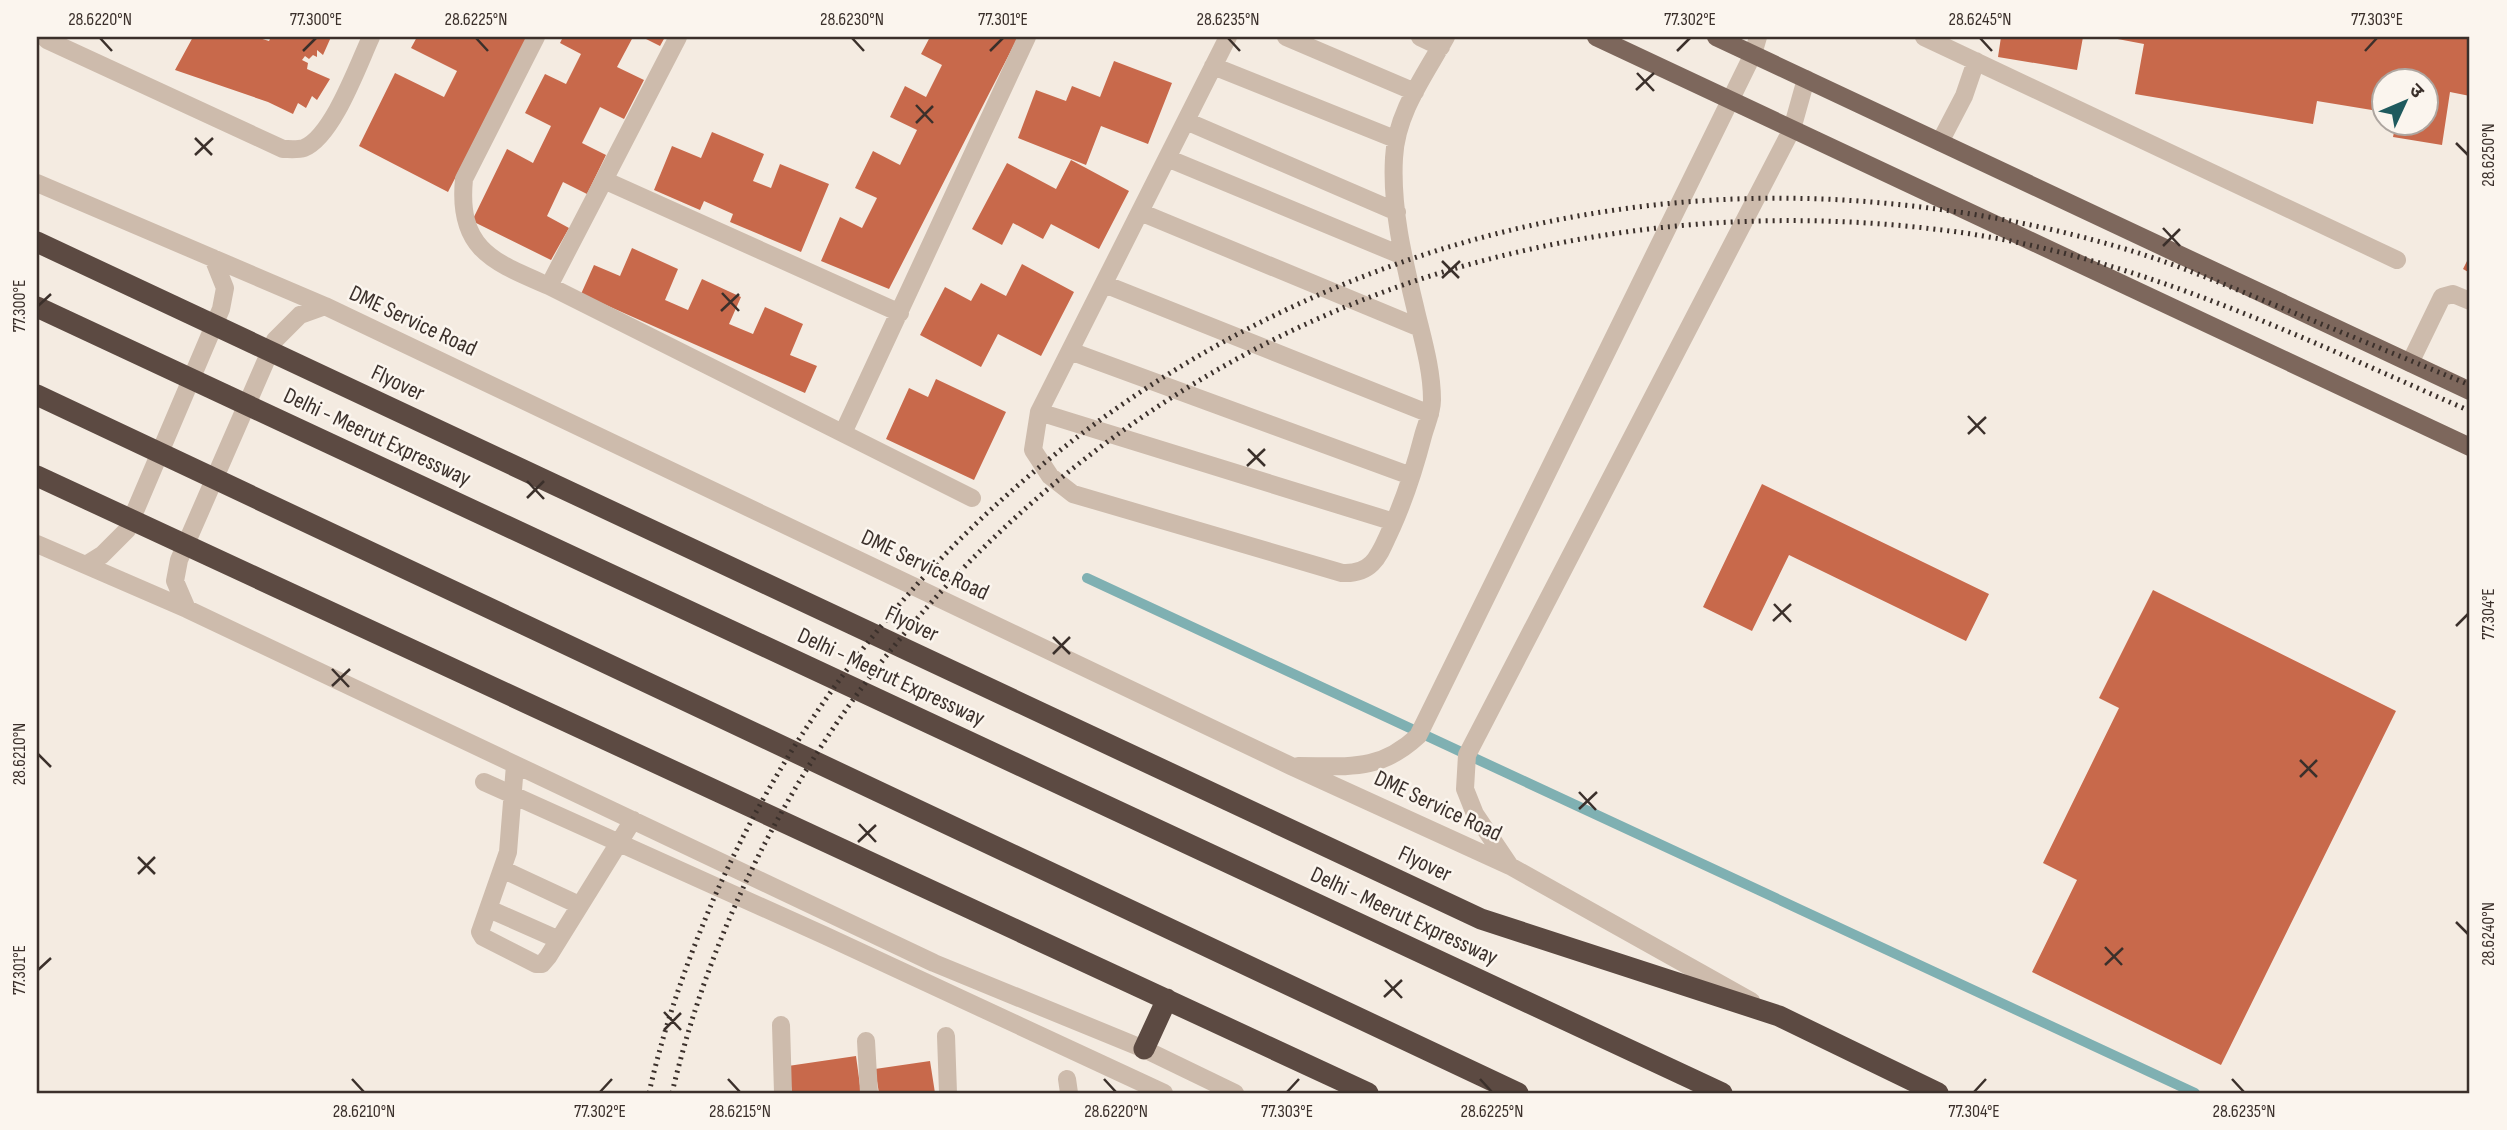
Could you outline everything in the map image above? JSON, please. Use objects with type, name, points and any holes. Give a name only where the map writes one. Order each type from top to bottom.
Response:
[{"type":"highway","name":"Flyover","points":[[37,242],[1481,919],[1779,1016],[1938,1093]]},
{"type":"highway","name":"Delhi - Meerut Expressway","points":[[37,307],[1722,1093]]},
{"type":"highway","points":[[37,395],[1518,1093]]},
{"type":"highway","points":[[37,476],[1368,1093]]},
{"type":"highway","points":[[1144,1049],[1167,999]]},
{"type":"main road","points":[[1596,37],[2470,447]]},
{"type":"main road","points":[[1716,37],[1756,46],[1806,79],[2470,391]]},
{"type":"street","points":[[44,37],[283,149],[303,149],[320,138],[333,118],[371,37]]},
{"type":"street","points":[[536,37],[464,179],[462,199],[471,232],[485,253],[499,264],[549,286],[972,498]]},
{"type":"street","points":[[549,286],[678,37]]},
{"type":"street","points":[[844,433],[1027,37]]},
{"type":"street","points":[[1228,37],[1039,412],[1033,450],[1051,476],[1073,494],[1342,573],[1363,571],[1376,560],[1411,476],[1432,403],[1431,378],[1403,256],[1394,170],[1395,139],[1403,114],[1443,42],[1420,37]]},
{"type":"street","points":[[1286,37],[1415,92]]},
{"type":"street","points":[[1924,37],[2397,260]]},
{"type":"street","points":[[1291,766],[1350,766],[1383,761],[1401,751],[1418,736],[1756,46]]},
{"type":"street","points":[[1940,142],[1964,96],[1976,61]]},
{"type":"street","points":[[1213,66],[1395,139]]},
{"type":"street","points":[[1510,866],[1475,814],[1465,789],[1467,755],[1792,129],[1806,79]]},
{"type":"street","points":[[1186,121],[1397,212]]},
{"type":"street","points":[[1167,158],[1403,256]]},
{"type":"street","points":[[604,180],[900,313]]},
{"type":"street","name":"DME Service Road","points":[[37,183],[325,306],[1291,766],[1510,866],[1779,1016]]},
{"type":"street","points":[[1140,212],[1420,328]]},
{"type":"street","points":[[86,565],[102,555],[127,530],[221,309],[225,288],[213,258]]},
{"type":"street","points":[[1104,284],[1430,414]]},
{"type":"street","points":[[2410,363],[2442,297],[2453,294],[2470,301]]},
{"type":"street","points":[[187,609],[175,581],[179,560],[275,340],[300,315],[325,306]]},
{"type":"street","points":[[1070,351],[1411,476]]},
{"type":"street","points":[[1039,412],[1394,522]]},
{"type":"street","points":[[37,544],[187,609],[934,963],[1144,1049],[1235,1093]]},
{"type":"street","points":[[515,765],[508,852],[504,870],[480,932],[483,937],[536,964],[542,964],[548,957],[633,820]]},
{"type":"street","points":[[484,782],[894,967],[1164,1093]]},
{"type":"street","points":[[504,870],[579,905]]},
{"type":"street","points":[[489,909],[557,939]]},
{"type":"street","points":[[781,1025],[783,1093]]},
{"type":"street","points":[[946,1036],[948,1093]]},
{"type":"street","points":[[866,1041],[869,1093]]},
{"type":"building","points":[[193,37],[256,37],[269,41],[271,37],[331,37],[323,55],[317,50],[317,57],[313,55],[309,59],[305,56],[302,60],[308,63],[307,69],[330,79],[317,100],[312,96],[306,108],[298,103],[293,114],[268,102],[175,70]]},
{"type":"building","points":[[417,37],[527,37],[448,192],[359,146],[395,73],[444,97],[457,71],[411,48]]},
{"type":"building","points":[[563,37],[633,37],[617,67],[644,80],[624,119],[600,107],[582,143],[606,155],[587,194],[563,182],[547,216],[569,228],[551,260],[472,221],[507,149],[533,163],[551,126],[525,113],[545,74],[566,84],[581,54],[560,43]]},
{"type":"building","points":[[642,37],[665,37],[660,46]]},
{"type":"building","points":[[930,37],[1018,37],[889,289],[821,261],[840,217],[862,228],[877,198],[855,188],[873,151],[900,165],[917,130],[890,117],[905,86],[926,97],[942,65],[921,54]]},
{"type":"building","points":[[2001,37],[2083,37],[2077,70],[1998,57]]},
{"type":"building","points":[[2107,37],[2470,37],[2470,96],[2450,92],[2442,145],[2393,137],[2440,136],[2440,66],[2370,66],[2370,110],[2317,101],[2313,124],[2135,94],[2144,44]]},
{"type":"building","points":[[1114,61],[1172,83],[1148,144],[1101,126],[1086,165],[1018,138],[1036,90],[1066,101],[1072,86],[1100,97]]},
{"type":"building","points":[[712,132],[764,154],[753,181],[771,188],[780,164],[829,184],[801,252],[730,222],[733,214],[704,201],[700,210],[654,190],[672,146],[701,158]]},
{"type":"building","points":[[1071,160],[1129,191],[1099,249],[1051,224],[1043,239],[1013,223],[1002,245],[972,229],[1007,163],[1056,189]]},
{"type":"building","points":[[632,248],[678,269],[665,300],[688,310],[702,279],[741,297],[729,324],[753,334],[765,307],[803,324],[790,355],[817,366],[805,393],[581,294],[594,265],[620,276]]},
{"type":"building","points":[[2470,255],[2470,273],[2463,269]]},
{"type":"building","points":[[1022,264],[1074,292],[1041,356],[998,334],[981,367],[920,335],[945,287],[971,301],[981,283],[1006,296]]},
{"type":"building","points":[[936,379],[1006,412],[974,480],[886,439],[909,388],[928,397]]},
{"type":"building","points":[[1762,484],[1989,594],[1966,641],[1789,555],[1752,631],[1703,607]]},
{"type":"building","points":[[2153,590],[2396,711],[2221,1065],[2032,972],[2077,880],[2043,863],[2119,708],[2099,698]]},
{"type":"building","points":[[856,1056],[861,1093],[792,1093],[788,1066]]},
{"type":"building","points":[[930,1061],[935,1093],[879,1093],[875,1069]]},
{"type":"waterway","points":[[1087,578],[2195,1093]]},
{"type":"railway","points":[[649,1093],[677,994],[714,898],[801,736],[911,591],[1041,466],[1187,363],[1347,283],[1519,228],[1698,201],[1883,203],[1996,218],[2130,250],[2216,281],[2470,385]]},
{"type":"railway","points":[[672,1093],[715,955],[776,823],[853,700],[944,588],[1049,488],[1166,401],[1292,330],[1427,277],[1556,244],[1686,225],[1818,221],[1950,231],[2019,243],[2152,279],[2280,328],[2470,411]]}]
